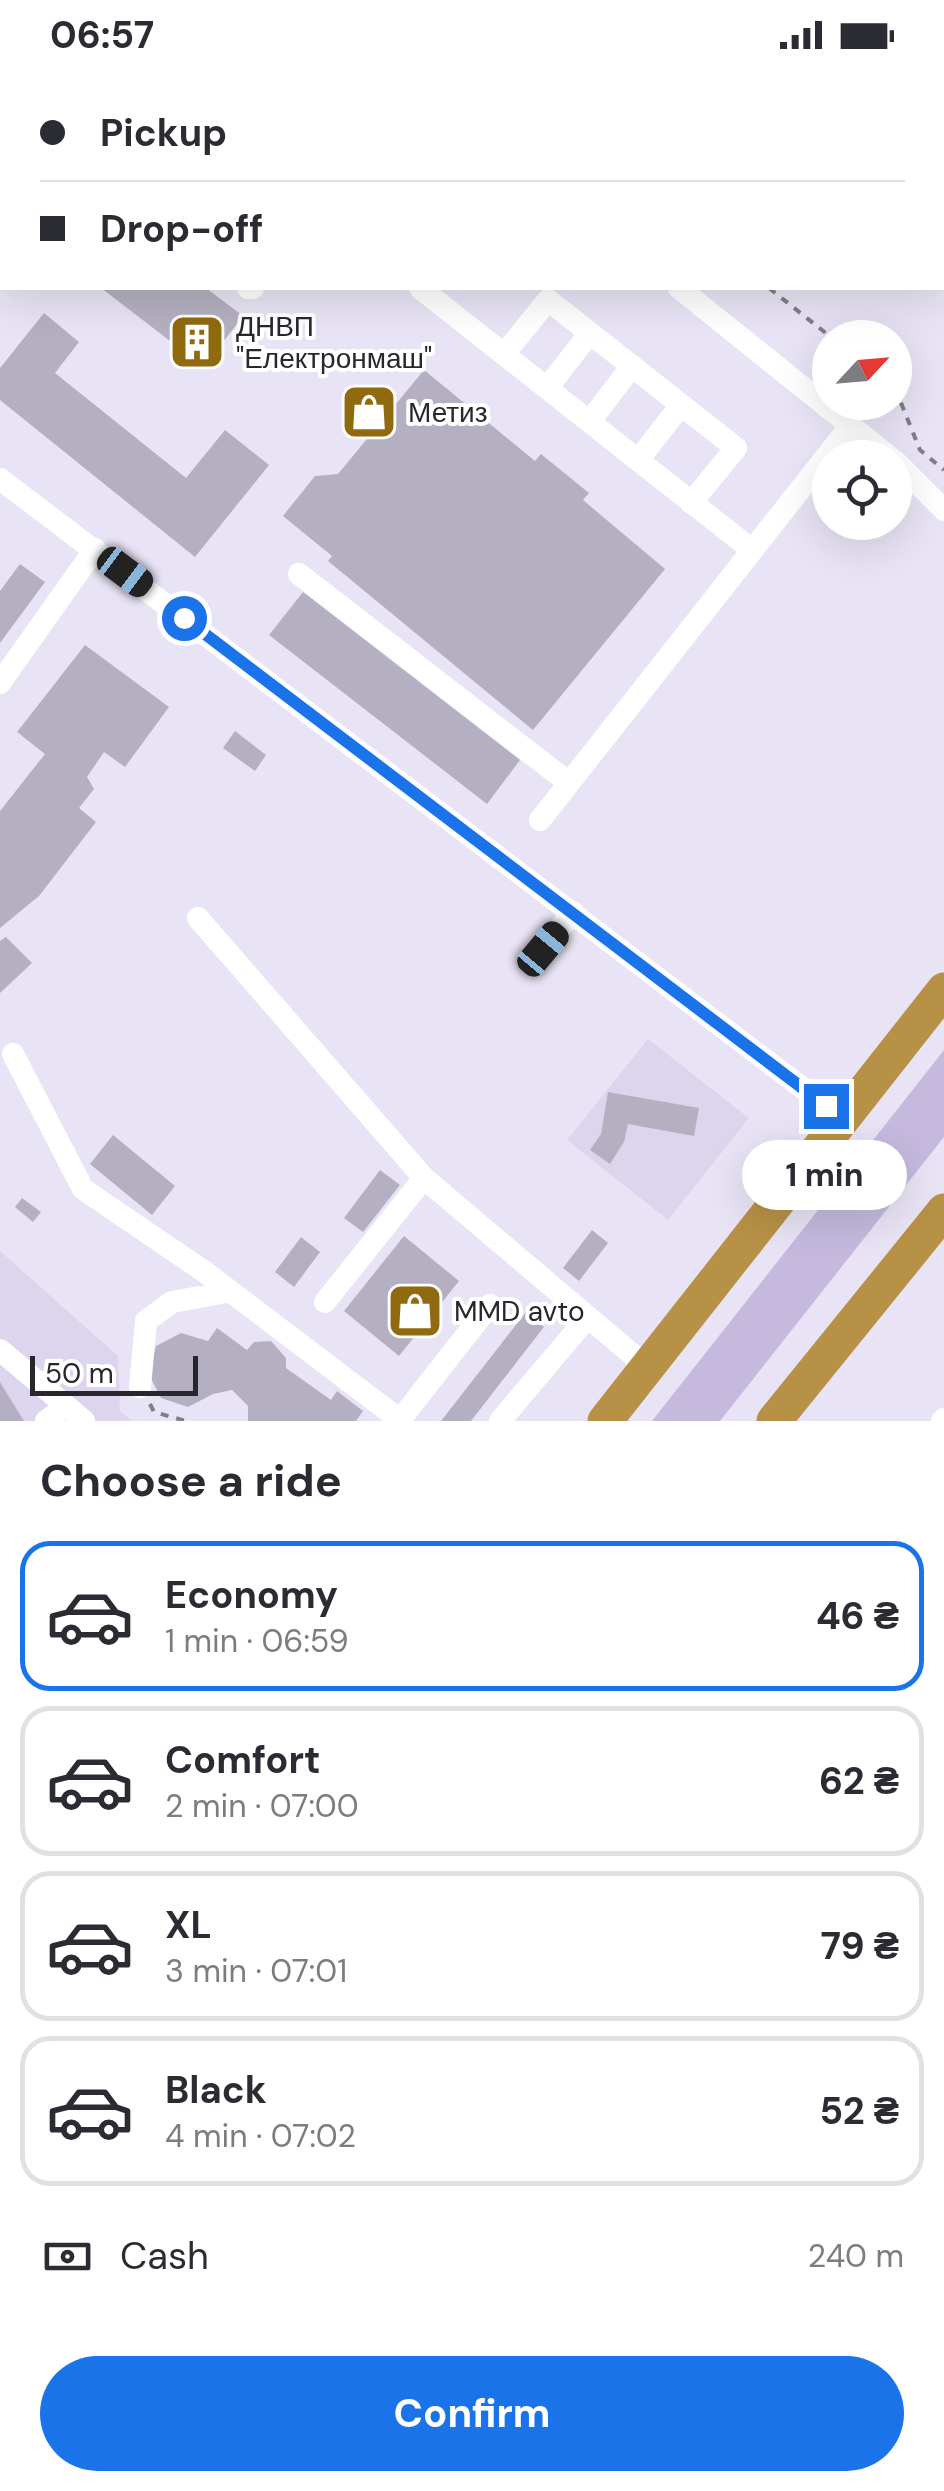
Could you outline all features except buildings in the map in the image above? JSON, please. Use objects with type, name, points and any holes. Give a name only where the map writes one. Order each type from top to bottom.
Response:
[{"type":"highway","points":[[605,1421],[944,990]]},
{"type":"highway","points":[[774,1421],[938,1231]]},
{"type":"lane","points":[[682,290],[869,440]]},
{"type":"lane","points":[[445,295],[504,354],[752,550]]},
{"type":"lane","points":[[504,354],[548,300],[590,332],[736,448],[691,502]]},
{"type":"lane","points":[[546,388],[590,332]]},
{"type":"lane","points":[[590,421],[632,366]]},
{"type":"lane","points":[[638,460],[682,405]]},
{"type":"lane","points":[[540,820],[851,426]]},
{"type":"lane","points":[[912,474],[944,492]]},
{"type":"lane","points":[[0,479],[842,1118]]},
{"type":"lane","points":[[920,480],[944,510]]},
{"type":"lane","points":[[0,683],[95,549]]},
{"type":"lane","points":[[299,574],[569,783]]},
{"type":"lane","points":[[543,949],[573,912]]},
{"type":"lane","points":[[198,918],[424,1178],[647,1367]]},
{"type":"lane","points":[[14,1054],[83,1190],[400,1421],[490,1305]]},
{"type":"lane","points":[[325,1302],[424,1178]]},
{"type":"lane","points":[[140,1387],[146,1320],[172,1302],[227,1292]]},
{"type":"lane","points":[[500,1421],[586,1318]]},
{"type":"lane","points":[[1,1354],[75,1413]]},
{"type":"lane","points":[[46,1421],[75,1413]]},
{"type":"path","points":[[772,290],[812,322]]},
{"type":"path","points":[[908,420],[920,450],[944,470]]},
{"type":"path","points":[[140,1387],[154,1412],[186,1421]]},
{"type":"shaded area","points":[[648,1039],[749,1118],[668,1220],[567,1140]]},
{"type":"shaded area","points":[[944,1050],[944,1137],[720,1421],[652,1421]]},
{"type":"shaded area","points":[[0,1251],[118,1356],[120,1411],[132,1421],[0,1421]]},
{"type":"place","name":"ДНВП \"Електронмаш\"","points":[[197,342]]},
{"type":"place","name":"Метиз","points":[[369,412]]},
{"type":"place","name":"MMD avto","points":[[415,1311]]},
{"type":"route","points":[[184,618],[826,1106]]}]
